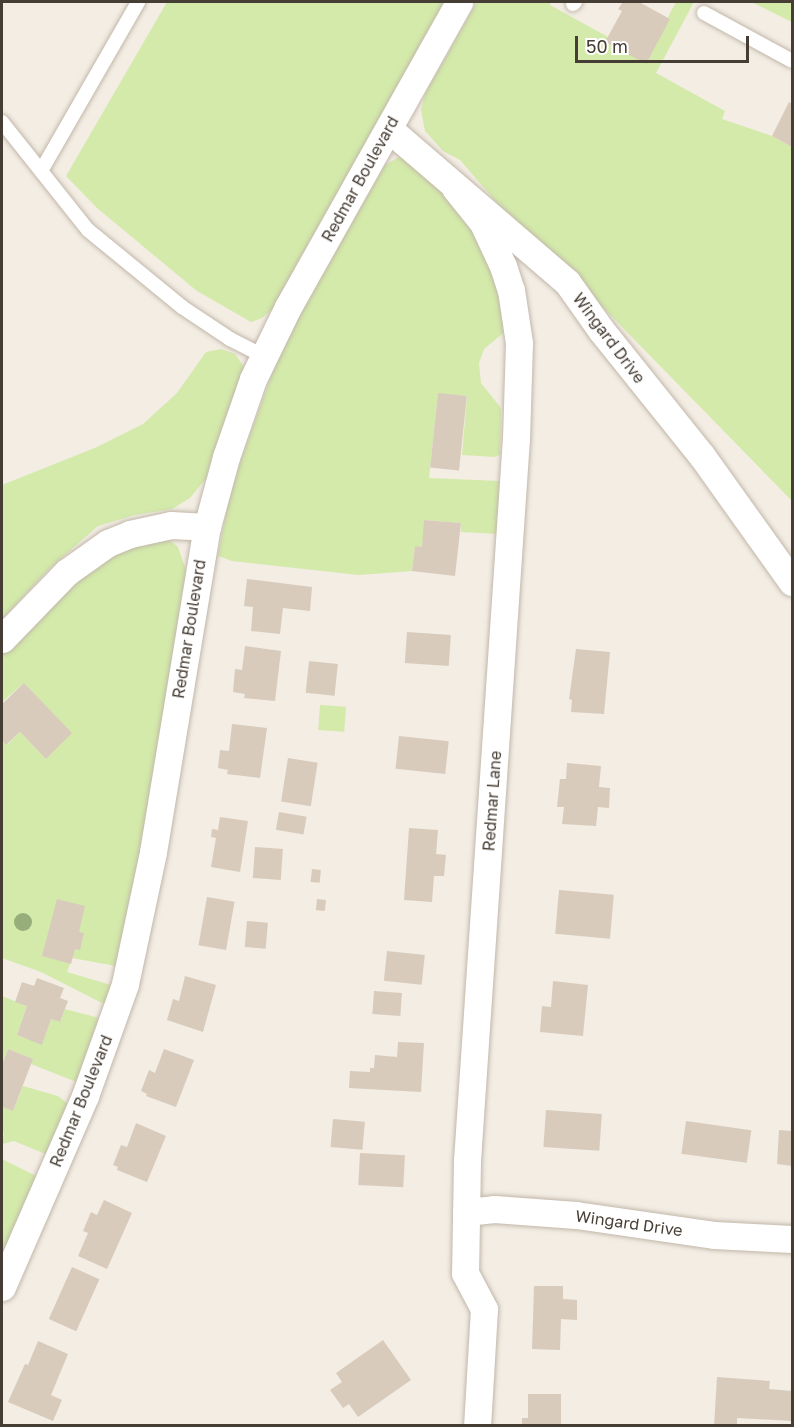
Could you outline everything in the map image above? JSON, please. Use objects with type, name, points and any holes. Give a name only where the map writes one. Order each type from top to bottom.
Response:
[{"type":"street","name":"Redmar Boulevard","points":[[2,1287],[80,1107],[125,984],[153,852],[207,527],[226,457],[253,380],[288,307],[459,2]]},
{"type":"street","name":"Wingard Drive","points":[[388,129],[455,188],[547,262],[567,282],[601,330],[702,456],[792,582]]},
{"type":"street","name":"Redmar Lane","points":[[455,188],[483,223],[503,266],[511,290],[519,343],[516,438],[466,1212],[465,1273],[484,1309],[477,1425]]},
{"type":"street","points":[[2,639],[67,573],[108,543],[130,534],[171,525],[207,527]]},
{"type":"street","name":"Wingard Drive","points":[[466,1212],[494,1209],[576,1215],[714,1235],[792,1239]]},
{"type":"lane","points":[[41,171],[138,2]]},
{"type":"lane","points":[[704,13],[792,61]]},
{"type":"lane","points":[[2,122],[88,230],[182,307],[230,339],[264,356]]},
{"type":"green space","points":[[167,2],[447,2],[275,307],[262,318],[251,322],[197,291],[97,208],[66,176]]},
{"type":"green space","points":[[477,2],[551,2],[550,5],[608,37],[605,42],[670,19],[668,17],[676,2],[694,2],[656,73],[725,111],[722,119],[772,136],[792,147],[792,501],[538,241],[497,203],[460,160],[443,151],[425,131],[421,110],[425,94]]},
{"type":"green space","points":[[751,2],[788,2],[792,4],[792,22]]},
{"type":"green space","points":[[399,157],[411,157],[482,236],[508,329],[484,349],[479,363],[481,383],[501,408],[500,455],[495,457],[462,455],[467,396],[438,394],[429,478],[500,481],[499,534],[461,532],[461,523],[425,520],[422,547],[415,546],[412,571],[359,575],[232,561],[218,556],[228,504],[239,466],[277,360],[299,315],[385,165]]},
{"type":"green space","points":[[221,349],[235,354],[244,367],[208,476],[190,498],[172,509],[135,515],[98,526],[50,568],[2,619],[2,485],[97,447],[143,424],[177,393],[206,352]]},
{"type":"green space","points":[[166,537],[178,547],[186,570],[149,809],[116,966],[72,958],[67,972],[111,985],[106,1005],[41,972],[2,958],[2,740],[7,745],[20,732],[46,759],[71,733],[24,683],[2,702],[2,653],[95,558]]},
{"type":"green space","points":[[320,705],[346,707],[344,732],[318,730]]},
{"type":"green space","points":[[2,996],[27,1006],[17,1035],[42,1044],[51,1019],[60,1022],[65,1009],[99,1018],[79,1083],[31,1064],[33,1059],[8,1049],[2,1065]]},
{"type":"green space","points":[[23,1086],[58,1096],[68,1104],[48,1155],[14,1141],[2,1144],[4,1133],[2,1132],[2,1107],[13,1111]]},
{"type":"green space","points":[[2,1159],[38,1177],[2,1257]]},
{"type":"building","points":[[623,2],[639,2],[670,19],[646,64],[605,42],[622,11],[618,9]]},
{"type":"building","points":[[789,102],[792,104],[792,147],[772,136]]},
{"type":"building","points":[[438,393],[467,396],[459,471],[430,468]]},
{"type":"building","points":[[424,520],[461,523],[455,576],[412,571],[415,546],[422,547]]},
{"type":"building","points":[[247,579],[312,587],[310,611],[283,608],[280,634],[251,631],[253,607],[244,606]]},
{"type":"building","points":[[407,632],[451,635],[449,666],[405,663]]},
{"type":"building","points":[[245,646],[281,651],[275,701],[244,698],[245,694],[233,692],[235,669],[242,670]]},
{"type":"building","points":[[576,649],[610,652],[604,714],[571,712],[572,700],[569,699]]},
{"type":"building","points":[[309,661],[338,664],[334,696],[306,693]]},
{"type":"building","points":[[24,683],[72,733],[46,759],[20,732],[6,745],[2,740],[2,704]]},
{"type":"building","points":[[232,724],[267,728],[260,778],[227,774],[228,770],[218,768],[220,750],[229,751]]},
{"type":"building","points":[[399,736],[449,741],[445,774],[396,769]]},
{"type":"building","points":[[288,758],[318,763],[311,806],[281,801]]},
{"type":"building","points":[[567,763],[601,766],[599,787],[610,788],[609,808],[598,807],[596,826],[562,824],[564,807],[557,807],[560,779],[566,779]]},
{"type":"building","points":[[279,812],[307,817],[303,835],[276,830]]},
{"type":"building","points":[[220,817],[248,821],[240,872],[211,867],[216,838],[211,837],[212,829],[218,830]]},
{"type":"building","points":[[409,828],[438,830],[436,854],[446,855],[444,876],[434,876],[432,902],[404,900]]},
{"type":"building","points":[[255,847],[283,849],[281,880],[253,878]]},
{"type":"building","points":[[312,869],[321,870],[320,883],[311,882]]},
{"type":"building","points":[[559,890],[614,895],[610,939],[555,934]]},
{"type":"building","points":[[207,897],[235,902],[226,950],[198,945]]},
{"type":"building","points":[[57,899],[85,906],[79,932],[84,933],[80,950],[75,949],[71,964],[42,956]]},
{"type":"building","points":[[317,899],[326,900],[325,911],[316,910]]},
{"type":"building","points":[[247,921],[268,923],[266,949],[245,947]]},
{"type":"building","points":[[387,951],[425,955],[422,985],[384,981]]},
{"type":"building","points":[[185,976],[216,985],[203,1032],[167,1020],[173,999],[179,1001]]},
{"type":"building","points":[[37,978],[64,988],[60,998],[68,1001],[60,1022],[51,1019],[42,1045],[17,1035],[27,1006],[15,1002],[22,982],[34,986]]},
{"type":"building","points":[[553,981],[588,985],[583,1036],[540,1032],[542,1006],[551,1007]]},
{"type":"building","points":[[374,991],[402,993],[400,1016],[372,1014]]},
{"type":"building","points":[[398,1042],[424,1043],[421,1092],[349,1088],[350,1071],[370,1072],[370,1068],[374,1068],[375,1055],[397,1057]]},
{"type":"building","points":[[8,1049],[33,1059],[13,1111],[2,1107],[2,1065]]},
{"type":"building","points":[[164,1049],[194,1060],[176,1107],[146,1096],[147,1094],[141,1091],[149,1070],[155,1073]]},
{"type":"building","points":[[546,1110],[602,1114],[599,1151],[543,1147]]},
{"type":"building","points":[[333,1119],[365,1122],[362,1150],[331,1147]]},
{"type":"building","points":[[686,1121],[751,1130],[747,1163],[681,1154]]},
{"type":"building","points":[[136,1123],[166,1136],[147,1182],[117,1170],[118,1167],[113,1165],[121,1145],[127,1147]]},
{"type":"building","points":[[779,1130],[792,1131],[792,1166],[777,1164]]},
{"type":"building","points":[[360,1153],[405,1155],[403,1187],[358,1185]]},
{"type":"building","points":[[104,1200],[132,1213],[107,1269],[78,1256],[88,1233],[83,1231],[91,1212],[97,1215]]},
{"type":"building","points":[[72,1267],[99,1279],[76,1331],[49,1319]]},
{"type":"building","points":[[534,1286],[563,1286],[563,1299],[577,1300],[577,1320],[561,1319],[560,1350],[532,1349]]},
{"type":"building","points":[[383,1340],[411,1380],[358,1417],[349,1404],[343,1408],[330,1390],[342,1382],[336,1373]]},
{"type":"building","points":[[38,1341],[68,1354],[51,1395],[62,1400],[53,1421],[8,1402]]},
{"type":"building","points":[[717,1377],[770,1381],[769,1389],[792,1391],[792,1421],[737,1418],[737,1426],[714,1426]]},
{"type":"building","points":[[528,1394],[561,1394],[561,1426],[522,1426],[522,1418],[528,1418]]}]
